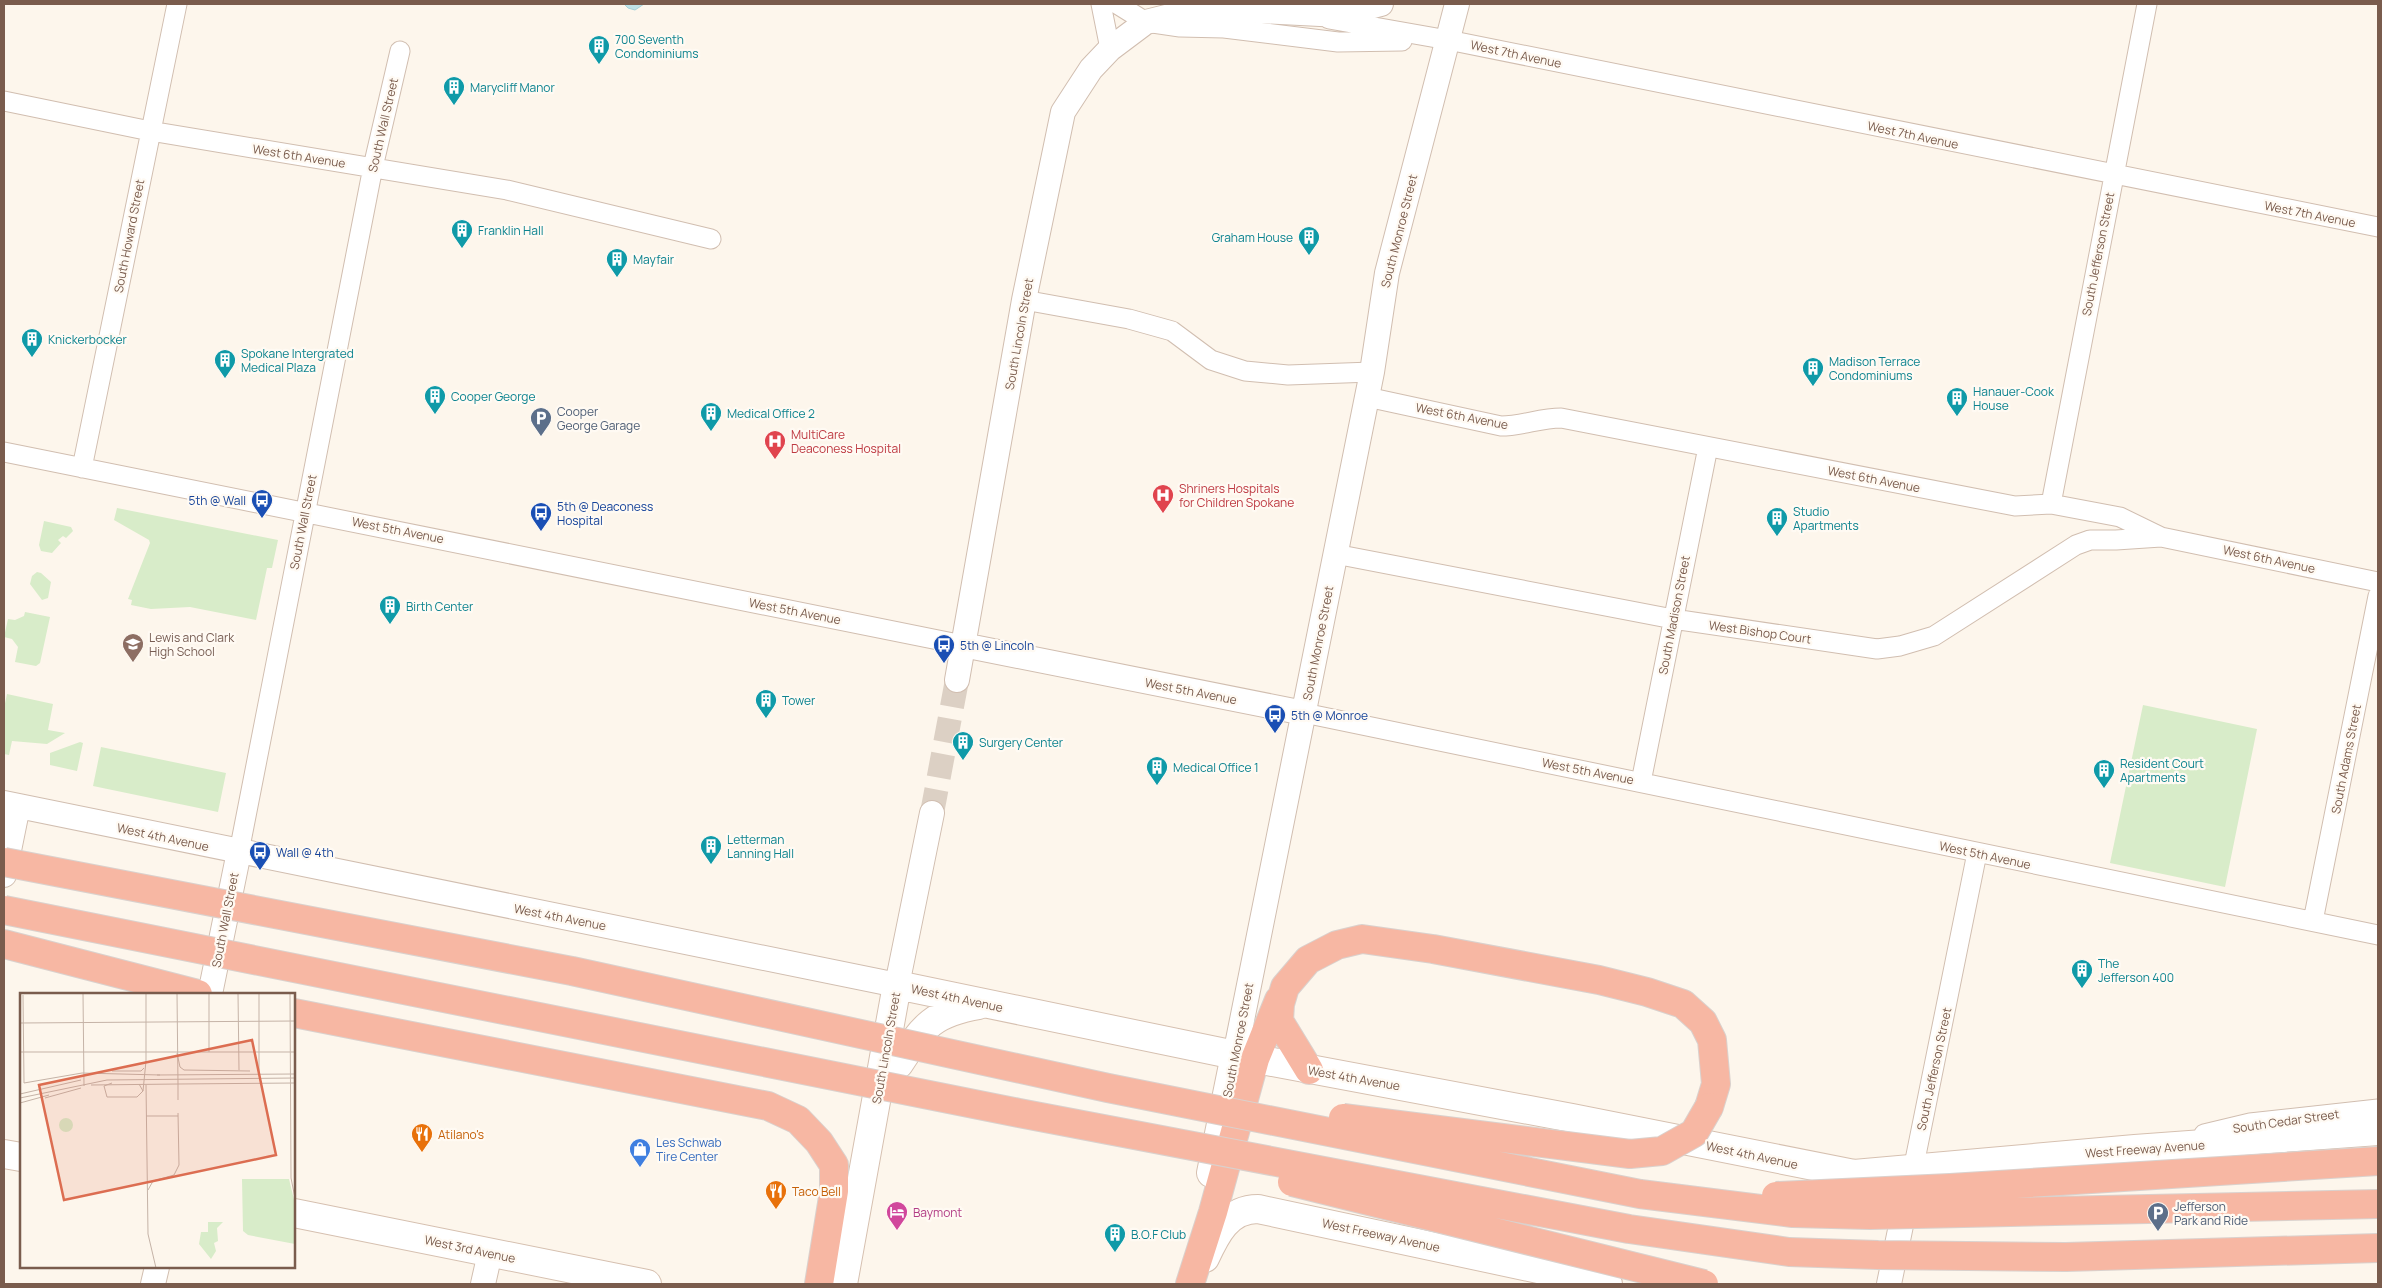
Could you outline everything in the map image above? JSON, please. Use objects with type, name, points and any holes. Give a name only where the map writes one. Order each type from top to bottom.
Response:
[{"type":"highway","points":[[4,862],[572,971],[1108,1088],[1640,1194],[1793,1213],[1870,1215],[2378,1204]]},
{"type":"highway","points":[[4,910],[1019,1113],[1629,1229],[1788,1252],[2066,1257],[2378,1248]]},
{"type":"highway","points":[[1108,1088],[1630,1154],[1662,1151],[1694,1134],[1709,1107],[1716,1084],[1712,1040],[1703,1022],[1683,1004],[1647,992],[1599,980],[1362,939],[1337,945],[1308,960],[1285,987],[1245,1057],[1213,1212],[1190,1284]]},
{"type":"highway","points":[[4,944],[194,993]]},
{"type":"highway","points":[[1285,987],[1280,1004],[1279,1021],[1309,1070]]},
{"type":"highway","points":[[295,1013],[768,1106],[798,1120],[819,1142],[834,1165],[834,1191],[819,1284]]},
{"type":"highway","points":[[1019,1113],[1704,1284]]},
{"type":"highway","points":[[1640,1194],[1744,1197],[1960,1187],[2378,1161]]},
{"type":"main road","name":"West 4th Avenue","points":[[897,985],[1309,1070],[1572,1118],[1838,1172],[1868,1174],[1913,1170]]},
{"type":"main road","name":"South Lincoln Street","points":[[843,1284],[897,985]]},
{"type":"main road","points":[[877,1102],[908,1050],[930,1022],[953,1010],[984,1004]]},
{"type":"main road","name":"West Freeway Avenue","points":[[1913,1170],[2135,1149],[2378,1131]]},
{"type":"main road","points":[[4,1154],[20,1157]]},
{"type":"main road","name":"West Freeway Avenue","points":[[1190,1284],[1225,1222],[1233,1214],[1251,1209],[1288,1215],[1538,1277],[1608,1284]]},
{"type":"main road","name":"West 3rd Avenue","points":[[295,1213],[647,1284]]},
{"type":"street","name":"South Howard Street","points":[[82,468],[177,4]]},
{"type":"street","points":[[1101,4],[1110,49]]},
{"type":"street","name":"West 7th Avenue","points":[[1118,4],[1146,22],[1180,27],[1224,28],[1338,42],[1448,40]]},
{"type":"street","name":"West 7th Avenue","points":[[1270,4],[1294,13],[1448,40],[2378,227]]},
{"type":"street","name":"West 7th Avenue","points":[[1110,49],[1146,22],[1190,11],[1218,9],[1340,15],[1381,4]]},
{"type":"street","name":"South Monroe Street","points":[[1245,1057],[1304,713],[1372,372],[1387,273],[1457,4]]},
{"type":"street","name":"South Jefferson Street","points":[[2051,504],[2147,4]]},
{"type":"street","name":"South Lincoln Street","points":[[957,680],[1024,300],[1063,112],[1091,69],[1110,49]]},
{"type":"street","name":"South Wall Street","points":[[210,993],[373,167],[400,51]]},
{"type":"street","name":"West 6th Avenue","points":[[4,101],[150,131],[507,190],[711,239]]},
{"type":"street","points":[[1024,300],[1129,319],[1172,332],[1211,360],[1246,371],[1288,375],[1372,372]]},
{"type":"street","name":"West 6th Avenue","points":[[1367,397],[1501,426],[1519,426],[1547,418],[1561,418],[2015,506],[2051,504],[2120,517],[2161,537],[2378,582]]},
{"type":"street","name":"South Madison Street","points":[[1641,782],[1708,447]]},
{"type":"street","name":"West 5th Avenue","points":[[4,452],[1304,713],[1641,782],[1977,854],[2378,935]]},
{"type":"street","name":"West Bishop Court","points":[[1335,554],[1673,619],[1876,649],[1900,646],[1934,636],[2076,546],[2090,540],[2161,537]]},
{"type":"street","name":"South Adams Street","points":[[2313,921],[2378,596]]},
{"type":"street","points":[[4,875],[11,805]]},
{"type":"street","name":"West 4th Avenue","points":[[11,805],[897,985]]},
{"type":"street","name":"South Lincoln Street","points":[[897,985],[932,813]]},
{"type":"street","name":"South Jefferson Street","points":[[1889,1284],[1977,854]]},
{"type":"street","name":"South Cedar Street","points":[[2135,1149],[2250,1123],[2378,1109]]},
{"type":"street","points":[[483,1284],[490,1253]]},
{"type":"street","points":[[154,1284],[157,1268]]},
{"type":"green space","points":[[117,508],[278,540],[272,568],[267,568],[256,620],[190,607],[151,609],[131,605],[132,600],[128,599],[150,543],[149,540],[114,520]]},
{"type":"green space","points":[[44,521],[71,527],[73,531],[66,538],[63,536],[58,540],[61,543],[52,553],[41,551],[39,545]]},
{"type":"green space","points":[[37,572],[41,573],[51,582],[48,598],[42,600],[30,584],[32,576]]},
{"type":"green space","points":[[25,612],[50,617],[40,663],[36,666],[15,662],[18,647],[12,639],[4,637],[8,619],[15,620],[24,616]]},
{"type":"green space","points":[[7,694],[53,704],[48,730],[65,733],[47,744],[12,741],[9,755],[4,754],[4,708]]},
{"type":"green space","points":[[2143,705],[2257,729],[2225,887],[2110,863]]},
{"type":"green space","points":[[80,742],[83,743],[77,771],[50,765],[50,753]]},
{"type":"green space","points":[[101,747],[226,773],[218,812],[93,786]]},
{"type":"water","points":[[624,4],[644,4],[635,10],[628,8]]},
{"type":"tunnel","points":[[932,813],[957,680]]},
{"type":"place","name":"700 Seventh Condominiums","points":[[599,65]]},
{"type":"place","name":"Marycliff Manor","points":[[454,106]]},
{"type":"place","name":"Franklin Hall","points":[[462,249]]},
{"type":"place","name":"Graham House","points":[[1309,256]]},
{"type":"place","name":"Mayfair","points":[[617,278]]},
{"type":"place","name":"Knickerbocker","points":[[32,358]]},
{"type":"place","name":"Spokane Intergrated Medical Plaza","points":[[225,379]]},
{"type":"place","name":"Madison Terrace Condominiums","points":[[1813,387]]},
{"type":"place","name":"Cooper George","points":[[435,415]]},
{"type":"place","name":"Hanauer-Cook House","points":[[1957,417]]},
{"type":"place","name":"Medical Office 2","points":[[711,432]]},
{"type":"place","name":"Cooper George Garage","points":[[541,437]]},
{"type":"place","name":"MultiCare Deaconess Hospital","points":[[775,460]]},
{"type":"place","name":"Shriners Hospitals for Children Spokane","points":[[1163,514]]},
{"type":"place","name":"5th @ Wall","points":[[262,519]]},
{"type":"place","name":"5th @ Deaconess Hospital","points":[[541,532]]},
{"type":"place","name":"Studio Apartments","points":[[1777,537]]},
{"type":"place","name":"Birth Center","points":[[390,625]]},
{"type":"place","name":"Lewis and Clark High School","points":[[133,663]]},
{"type":"place","name":"5th @ Lincoln","points":[[944,664]]},
{"type":"place","name":"Tower","points":[[766,719]]},
{"type":"place","name":"5th @ Monroe","points":[[1275,734]]},
{"type":"place","name":"Surgery Center","points":[[963,761]]},
{"type":"place","name":"Medical Office 1","points":[[1157,786]]},
{"type":"place","name":"Resident Court Apartments","points":[[2104,789]]},
{"type":"place","name":"Letterman Lanning Hall","points":[[711,865]]},
{"type":"place","name":"Wall @ 4th","points":[[260,871]]},
{"type":"place","name":"The Jefferson 400","points":[[2082,989]]},
{"type":"place","name":"Atilano's","points":[[422,1153]]},
{"type":"place","name":"Les Schwab Tire Center","points":[[640,1168]]},
{"type":"place","name":"Taco Bell","points":[[776,1210]]},
{"type":"place","name":"Baymont","points":[[897,1231]]},
{"type":"place","name":"Jefferson Park and Ride","points":[[2158,1232]]},
{"type":"place","name":"B.O.F Club","points":[[1115,1253]]}]
